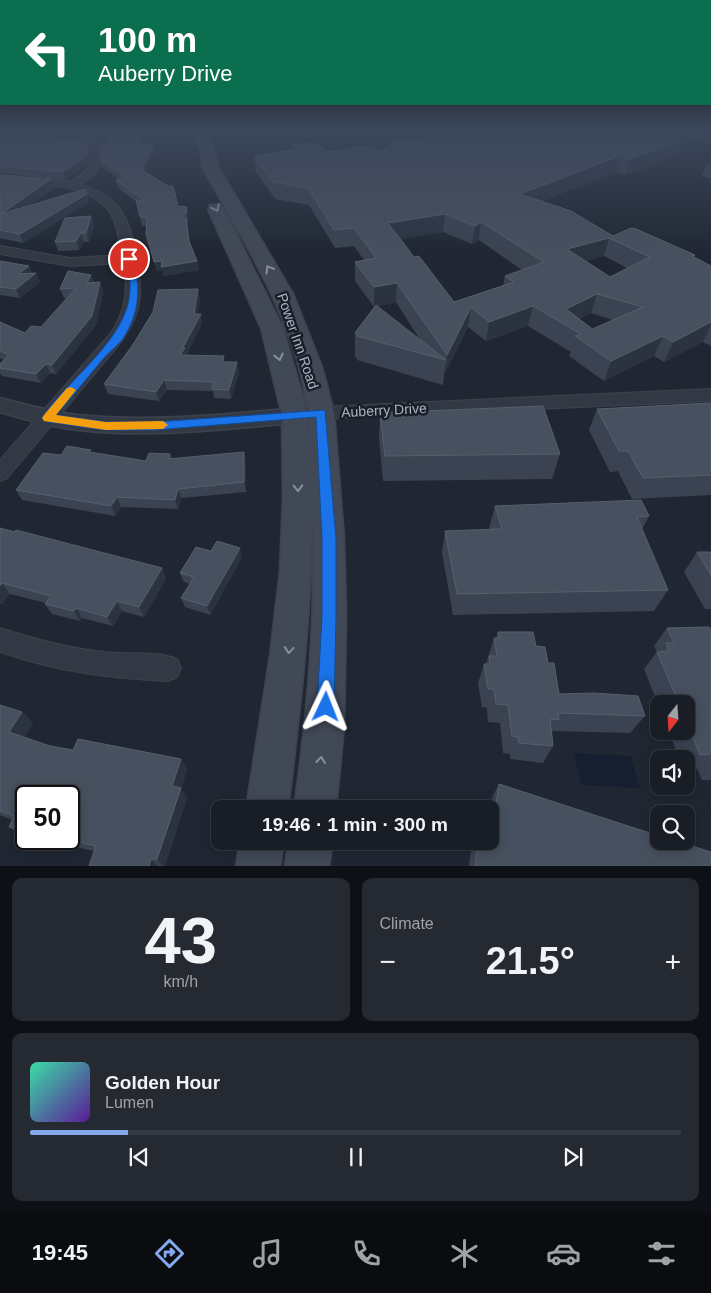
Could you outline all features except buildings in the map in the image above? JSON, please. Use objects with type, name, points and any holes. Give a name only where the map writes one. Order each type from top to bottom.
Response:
[{"type":"main road","name":"Power Inn Road","points":[[206,173],[308,414],[329,539],[329,616],[325,726],[316,800]]},
{"type":"main road","name":"Power Inn Road","points":[[214,173],[283,294],[310,367],[308,414],[298,500],[296,571],[288,656],[268,800]]},
{"type":"main road","points":[[258,866],[261,850]]},
{"type":"main road","points":[[307,866],[310,850]]},
{"type":"street","points":[[72,186],[89,173]]},
{"type":"street","points":[[0,178],[72,186],[93,193],[112,206],[118,218],[135,291],[134,302],[117,339],[103,352],[0,473]]},
{"type":"street","points":[[0,250],[70,262],[129,259]]},
{"type":"street","name":"Auberry Drive","points":[[0,405],[48,418],[106,426],[180,424],[308,414],[711,395]]},
{"type":"street","points":[[0,640],[66,659],[101,664],[168,668]]},
{"type":"water","points":[[574,753],[631,756],[640,788],[581,785]]},
{"type":"slow traffic","points":[[71,390],[48,418],[106,426],[163,425]]},
{"type":"route","points":[[129,259],[135,291],[134,302],[124,326],[117,339],[103,352],[48,418],[106,426],[155,426],[321,413],[329,539],[326,707]]}]
